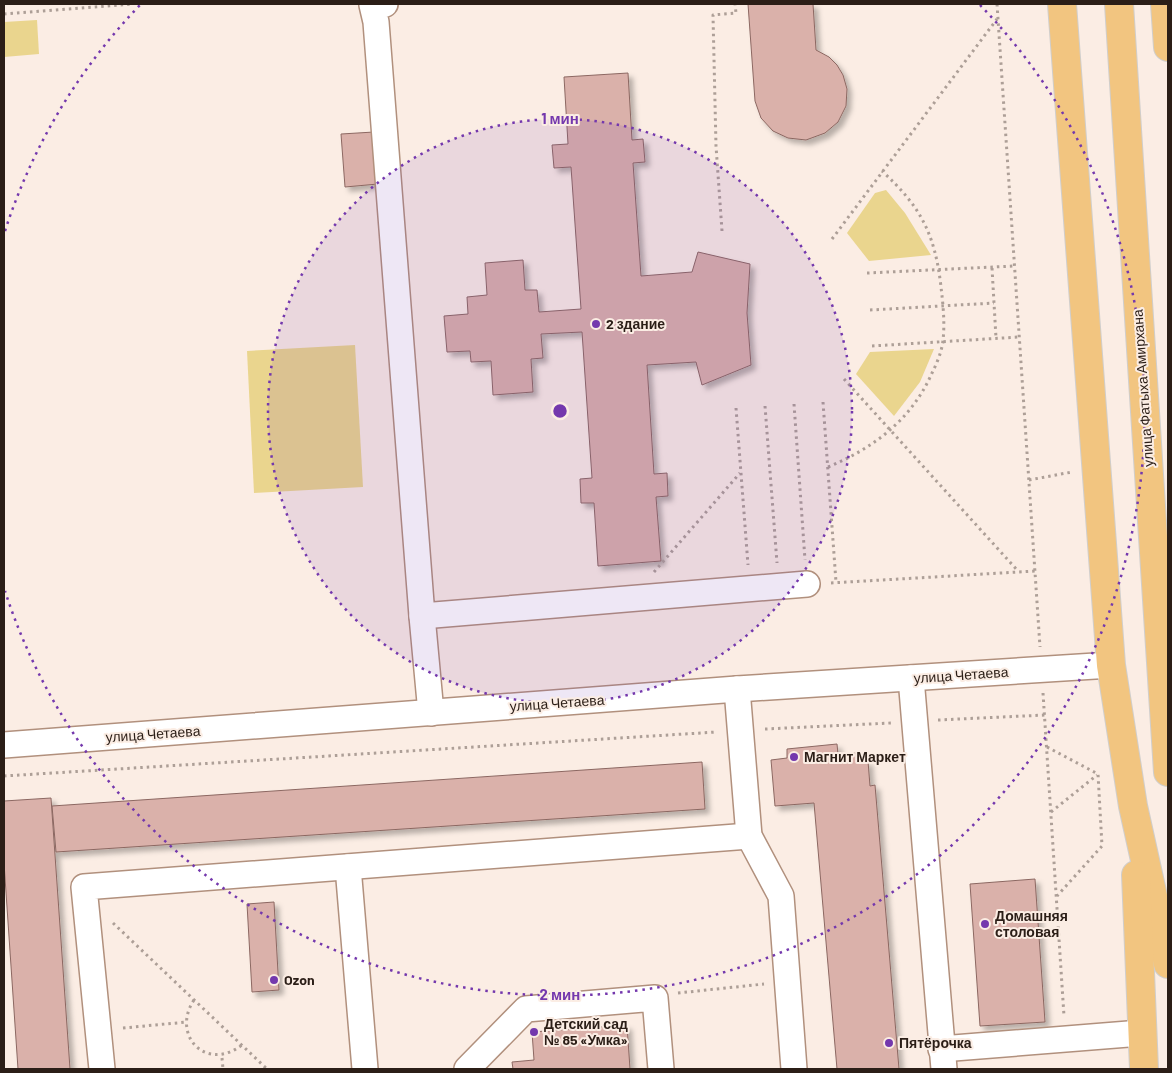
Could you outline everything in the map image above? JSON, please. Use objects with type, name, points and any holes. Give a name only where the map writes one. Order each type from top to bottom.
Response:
[{"type":"main road","points":[[1062,4],[1095,470],[1111,664],[1133,806],[1168,964]]},
{"type":"main road","name":"улица Фатыха Амирхана","points":[[1119,4],[1168,772]]},
{"type":"main road","points":[[1165,4],[1168,47]]},
{"type":"main road","points":[[1133,806],[1144,1069]]},
{"type":"street","points":[[376,4],[377,42],[431,713]]},
{"type":"street","points":[[422,616],[807,584]]},
{"type":"street","name":"улица Четаева","points":[[4,745],[738,689],[1111,664]]},
{"type":"street","points":[[911,678],[942,1059],[1066,1039],[1141,1033]]},
{"type":"street","points":[[738,689],[749,836],[781,896],[794,1069]]},
{"type":"street","points":[[102,1069],[84,887],[749,836]]},
{"type":"street","points":[[348,867],[365,1069]]},
{"type":"street","points":[[467,1069],[526,1009],[655,998],[661,1069]]},
{"type":"path","points":[[4,14],[132,4]]},
{"type":"path","points":[[722,231],[716,146],[714,15],[736,13],[735,4]]},
{"type":"path","points":[[997,4],[1040,652]]},
{"type":"path","points":[[832,239],[997,18]]},
{"type":"path","points":[[828,467],[865,450],[891,430],[918,399],[935,368],[943,342],[943,306],[935,247],[926,224],[896,184],[882,171]]},
{"type":"path","points":[[867,273],[1014,266]]},
{"type":"path","points":[[992,268],[996,338]]},
{"type":"path","points":[[870,310],[994,303]]},
{"type":"path","points":[[872,346],[1019,337]]},
{"type":"path","points":[[844,378],[1018,572]]},
{"type":"path","points":[[823,402],[836,582]]},
{"type":"path","points":[[794,404],[807,584],[1035,571]]},
{"type":"path","points":[[765,406],[778,586]]},
{"type":"path","points":[[736,408],[750,589]]},
{"type":"path","points":[[624,599],[662,565],[741,472]]},
{"type":"path","points":[[1029,480],[1073,472]]},
{"type":"path","points":[[1043,693],[1066,1039]]},
{"type":"path","points":[[4,776],[742,731],[1045,715]]},
{"type":"path","points":[[1047,747],[1098,774]]},
{"type":"path","points":[[1051,812],[1098,774]]},
{"type":"path","points":[[1057,896],[1102,846],[1098,774]]},
{"type":"path","points":[[85,896],[267,1069]]},
{"type":"path","points":[[655,998],[672,994],[787,982]]},
{"type":"path","points":[[194,1000],[188,1007],[187,1022],[188,1035],[194,1048],[204,1057],[222,1058],[242,1046]]},
{"type":"path","points":[[98,1031],[187,1022]]},
{"type":"path","points":[[222,1058],[223,1069]]},
{"type":"shaded area","points":[[37,20],[39,54],[4,57],[4,22]]},
{"type":"shaded area","points":[[886,190],[905,213],[931,255],[869,261],[847,233],[875,193]]},
{"type":"shaded area","points":[[355,345],[363,487],[254,493],[247,351]]},
{"type":"shaded area","points":[[934,349],[920,382],[894,416],[856,374],[870,352]]},
{"type":"building","points":[[748,4],[813,4],[816,50],[829,57],[837,65],[843,75],[847,89],[846,106],[838,122],[825,133],[806,140],[788,138],[773,131],[761,118],[755,101]]},
{"type":"building","name":"2 здание","points":[[628,73],[632,140],[643,139],[645,162],[633,163],[641,276],[692,272],[698,252],[750,264],[747,313],[751,365],[702,385],[696,362],[647,365],[654,474],[667,473],[668,496],[656,497],[661,561],[598,566],[594,503],[581,503],[580,479],[592,478],[582,332],[541,334],[543,358],[531,359],[533,392],[493,395],[491,361],[471,362],[470,351],[447,352],[444,316],[468,314],[467,297],[487,295],[485,263],[523,260],[525,290],[537,290],[539,312],[581,309],[571,167],[554,168],[552,145],[568,144],[564,77]]},
{"type":"building","points":[[374,132],[378,184],[345,187],[341,134]]},
{"type":"building","points":[[837,744],[838,754],[857,753],[858,762],[868,761],[870,786],[875,785],[899,1069],[837,1069],[814,803],[775,806],[771,760],[787,758],[787,749]]},
{"type":"building","points":[[702,762],[705,809],[56,852],[52,806]]},
{"type":"building","points":[[51,798],[70,1069],[18,1069],[4,863],[4,801]]},
{"type":"building","points":[[1035,879],[1045,1022],[980,1026],[970,884]]},
{"type":"building","points":[[274,902],[279,990],[252,992],[247,904]]},
{"type":"building","points":[[627,1025],[630,1069],[513,1069],[512,1062],[534,1060],[532,1032]]},
{"type":"place","name":"2 здание","points":[[596,324]]},
{"type":"place","name":"Магнит Маркет","points":[[794,757]]},
{"type":"place","name":"Домашняя столовая","points":[[985,924]]},
{"type":"place","name":"Ozon","points":[[274,980]]},
{"type":"place","name":"Детский сад № 85 «Умка»","points":[[534,1032]]},
{"type":"place","name":"Пятёрочка","points":[[889,1043]]}]
